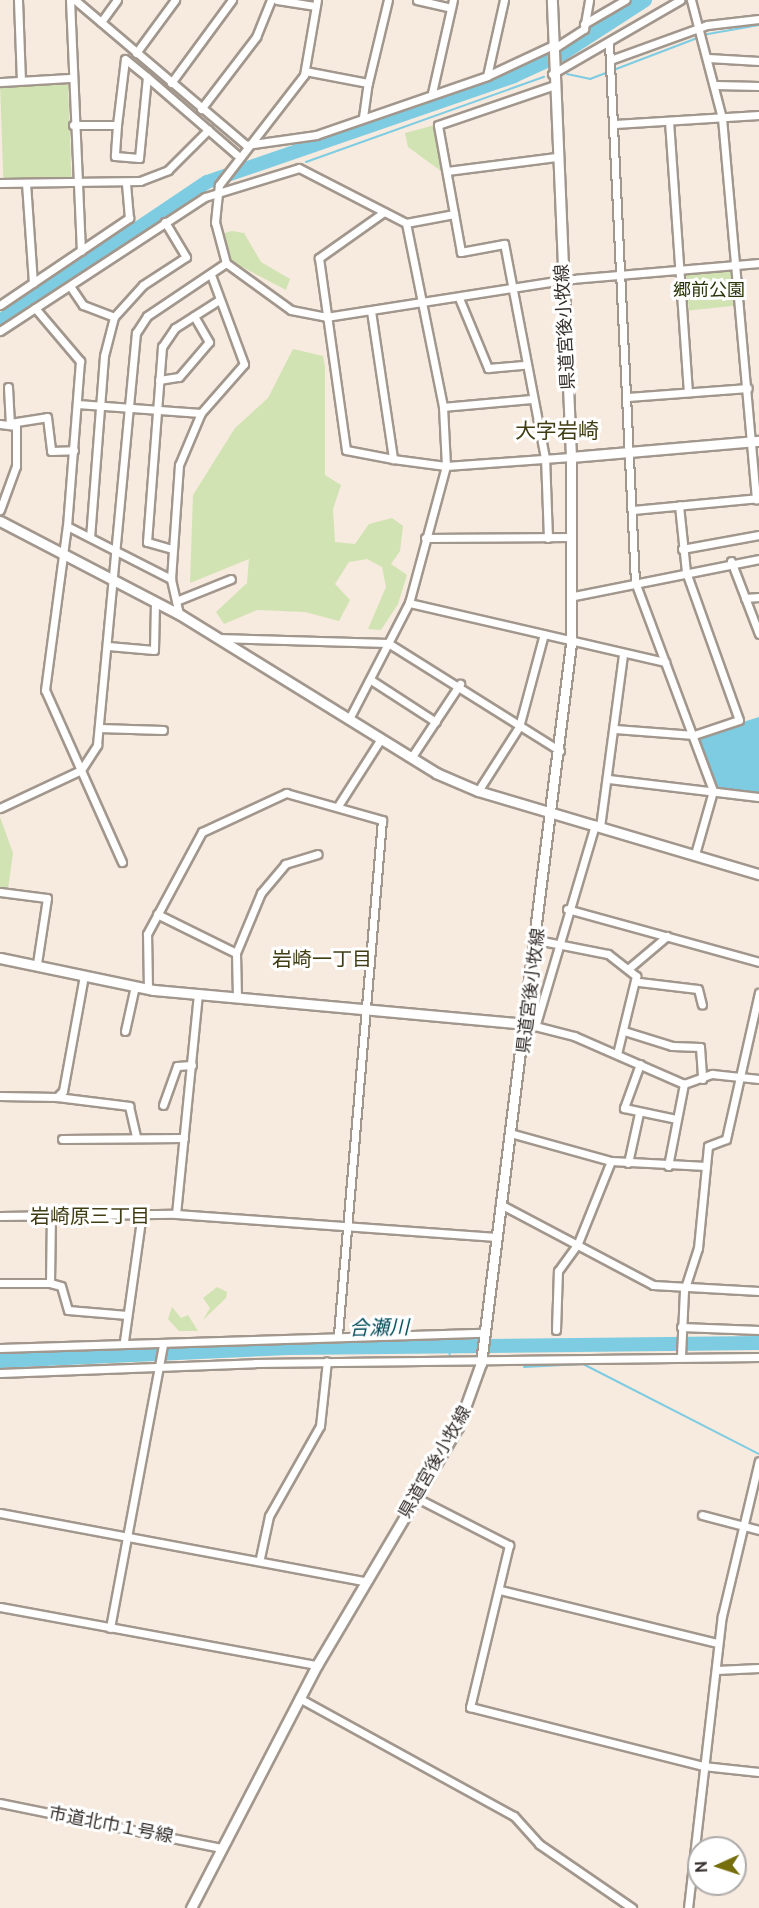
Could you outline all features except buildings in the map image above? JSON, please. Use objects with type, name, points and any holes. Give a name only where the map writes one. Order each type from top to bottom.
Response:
[{"type":"main road","name":"県道宮後小牧線","points":[[192,1908],[317,1665],[458,1427],[481,1361],[510,1133],[531,1024],[537,940],[560,751],[574,596],[571,456],[552,86],[552,0]]},
{"type":"main road","points":[[571,456],[755,442]]},
{"type":"main road","points":[[0,521],[178,614],[380,740],[478,791],[759,874]]},
{"type":"main road","points":[[0,958],[37,963],[148,989],[531,1024]]},
{"type":"street","points":[[18,0],[21,80]]},
{"type":"street","points":[[70,0],[70,78],[81,251]]},
{"type":"street","points":[[75,0],[246,145],[306,138],[487,76],[551,48],[584,24],[625,0]]},
{"type":"street","points":[[101,22],[117,0]]},
{"type":"street","points":[[136,53],[175,0]]},
{"type":"street","points":[[171,83],[231,0]]},
{"type":"street","points":[[201,109],[256,37],[271,0]]},
{"type":"street","points":[[277,0],[317,3],[305,70],[225,171],[215,196],[216,233],[226,263],[291,310],[326,317],[459,298],[561,280],[759,263]]},
{"type":"street","points":[[363,117],[368,83],[388,0]]},
{"type":"street","points":[[417,0],[452,4],[432,93]]},
{"type":"street","points":[[487,76],[504,0]]},
{"type":"street","points":[[584,24],[589,0]]},
{"type":"street","points":[[552,71],[609,43],[680,0]]},
{"type":"street","points":[[633,510],[758,498],[755,442],[722,118],[691,0]]},
{"type":"street","points":[[613,59],[699,30],[759,19]]},
{"type":"street","points":[[609,43],[613,59],[635,582],[694,735],[712,791],[694,855]]},
{"type":"street","points":[[708,58],[759,61]]},
{"type":"street","points":[[147,77],[140,158],[116,156],[117,125],[125,59],[147,77],[237,155]]},
{"type":"street","points":[[305,70],[368,83]]},
{"type":"street","points":[[0,82],[70,78]]},
{"type":"street","points":[[548,538],[545,458],[524,365],[504,244],[461,252],[438,125],[552,86]]},
{"type":"street","points":[[715,86],[759,86]]},
{"type":"street","points":[[615,124],[759,115]]},
{"type":"street","points":[[669,121],[688,392]]},
{"type":"street","points":[[73,125],[117,125]]},
{"type":"street","points":[[0,183],[126,182],[168,170],[208,130]]},
{"type":"street","points":[[447,171],[556,157]]},
{"type":"street","points":[[0,331],[165,222],[215,196],[299,168],[406,223],[454,214]]},
{"type":"street","points":[[0,304],[129,218],[126,182]]},
{"type":"street","points":[[26,183],[33,283]]},
{"type":"street","points":[[384,212],[319,258],[346,450],[446,466],[571,456]]},
{"type":"street","points":[[90,536],[102,406],[104,356],[114,317],[143,285],[186,257],[165,222]]},
{"type":"street","points":[[349,719],[409,603],[446,466],[443,407],[418,303],[406,223]]},
{"type":"street","points":[[0,808],[81,770],[92,756],[99,728],[108,646],[118,552],[128,408],[139,326],[226,263]]},
{"type":"street","points":[[178,614],[171,579],[175,481],[201,413],[244,364],[210,275]]},
{"type":"street","points":[[70,286],[83,305],[114,317]]},
{"type":"street","points":[[459,298],[488,368],[524,365]]},
{"type":"street","points":[[172,549],[147,542],[159,380],[165,339],[219,300]]},
{"type":"street","points":[[35,308],[80,361],[64,555],[45,690],[122,862]]},
{"type":"street","points":[[371,311],[393,459]]},
{"type":"street","points":[[159,380],[179,377],[208,342],[194,316]]},
{"type":"street","points":[[8,387],[10,423]]},
{"type":"street","points":[[628,397],[748,388]]},
{"type":"street","points":[[443,407],[531,399]]},
{"type":"street","points":[[77,404],[201,413]]},
{"type":"street","points":[[0,424],[47,417],[51,451],[74,450]]},
{"type":"street","points":[[0,510],[16,466],[16,426],[10,423]]},
{"type":"street","points":[[615,729],[694,735],[739,720],[686,572],[679,506]]},
{"type":"street","points":[[67,526],[171,579]]},
{"type":"street","points":[[682,549],[759,535]]},
{"type":"street","points":[[425,538],[572,537]]},
{"type":"street","points":[[574,596],[731,561],[759,559]]},
{"type":"street","points":[[731,561],[759,634]]},
{"type":"street","points":[[176,601],[231,579]]},
{"type":"street","points":[[745,598],[759,597]]},
{"type":"street","points":[[108,646],[154,650],[156,602]]},
{"type":"street","points":[[409,603],[544,634],[571,643],[665,662]]},
{"type":"street","points":[[478,791],[519,727],[544,634]]},
{"type":"street","points":[[217,638],[388,643],[460,684],[519,727],[560,751]]},
{"type":"street","points":[[623,654],[608,779],[598,826],[567,909],[560,944],[531,1024],[617,1054],[684,1084],[712,1074],[759,1079]]},
{"type":"street","points":[[370,680],[435,722]]},
{"type":"street","points":[[411,758],[460,684]]},
{"type":"street","points":[[99,728],[163,730]]},
{"type":"street","points":[[339,806],[380,740]]},
{"type":"street","points":[[608,779],[759,798]]},
{"type":"street","points":[[148,989],[147,934],[207,829],[286,793],[339,806],[383,822],[338,1334]]},
{"type":"street","points":[[237,997],[236,953],[261,893],[281,867],[317,854]]},
{"type":"street","points":[[0,892],[47,898],[37,963]]},
{"type":"street","points":[[567,909],[759,962]]},
{"type":"street","points":[[157,914],[236,953]]},
{"type":"street","points":[[628,969],[667,936]]},
{"type":"street","points":[[537,940],[608,954],[628,969],[639,982],[698,989],[702,1005]]},
{"type":"street","points":[[57,1097],[73,1053],[84,975]]},
{"type":"street","points":[[617,1054],[639,982]]},
{"type":"street","points":[[125,1031],[135,986]]},
{"type":"street","points":[[681,1354],[684,1291],[698,1248],[708,1146],[726,1140],[736,1075],[759,993]]},
{"type":"street","points":[[177,1214],[198,994]]},
{"type":"street","points":[[624,1030],[672,1046],[700,1047],[702,1079]]},
{"type":"street","points":[[640,1064],[623,1106],[639,1113],[676,1119]]},
{"type":"street","points":[[163,1105],[177,1066],[192,1065]]},
{"type":"street","points":[[668,1166],[684,1084]]},
{"type":"street","points":[[0,1096],[57,1097],[129,1106],[136,1137]]},
{"type":"street","points":[[628,1163],[639,1113]]},
{"type":"street","points":[[510,1133],[611,1161],[668,1166],[706,1166]]},
{"type":"street","points":[[62,1139],[184,1138]]},
{"type":"street","points":[[556,1330],[558,1271],[578,1243],[611,1161]]},
{"type":"street","points":[[500,1204],[578,1243],[653,1285],[684,1291],[759,1291]]},
{"type":"street","points":[[124,1341],[142,1213]]},
{"type":"street","points":[[0,1216],[177,1214],[496,1237]]},
{"type":"street","points":[[50,1283],[51,1215]]},
{"type":"street","points":[[0,1283],[50,1283],[61,1286],[68,1310],[128,1315]]},
{"type":"street","points":[[681,1329],[759,1330]]},
{"type":"street","points":[[0,1348],[124,1341],[338,1334],[483,1333]]},
{"type":"street","points":[[110,1628],[161,1366],[163,1344]]},
{"type":"street","points":[[0,1373],[327,1361],[481,1361],[681,1354],[759,1357]]},
{"type":"street","points":[[260,1558],[269,1516],[320,1426],[327,1361]]},
{"type":"street","points":[[688,1908],[718,1643],[750,1528],[759,1461]]},
{"type":"street","points":[[415,1497],[509,1545],[470,1707],[703,1766],[759,1772]]},
{"type":"street","points":[[0,1513],[128,1537],[260,1558],[365,1581]]},
{"type":"street","points":[[702,1515],[750,1528]]},
{"type":"street","points":[[500,1590],[718,1643]]},
{"type":"street","points":[[0,1606],[317,1665]]},
{"type":"street","points":[[716,1670],[759,1668]]},
{"type":"street","points":[[299,1698],[514,1816],[539,1844],[632,1908]]},
{"type":"street","name":"市道北巾１号線","points":[[0,1803],[221,1848]]},
{"type":"green space","points":[[68,82],[71,179],[3,181],[0,84]]},
{"type":"green space","points":[[435,125],[445,174],[408,147],[405,133]]},
{"type":"green space","points":[[232,231],[244,233],[261,262],[290,279],[286,290],[229,260],[221,234]]},
{"type":"green space","name":"郷前公園","points":[[731,269],[735,306],[689,311],[685,274]]},
{"type":"green space","points":[[293,349],[323,356],[325,367],[325,475],[341,485],[333,509],[335,542],[355,544],[369,524],[392,518],[403,526],[400,551],[391,564],[407,575],[398,604],[381,630],[368,629],[386,587],[382,567],[367,559],[349,562],[335,584],[350,600],[339,621],[305,612],[257,610],[224,624],[216,612],[247,583],[249,559],[190,583],[193,495],[235,428],[268,398]]},
{"type":"green space","points":[[0,817],[13,853],[8,889],[0,888]]},
{"type":"green space","points":[[217,1287],[227,1292],[226,1298],[203,1320],[210,1308],[203,1298]]},
{"type":"green space","points":[[172,1307],[181,1318],[188,1315],[198,1331],[179,1331],[168,1319]]},
{"type":"water","points":[[759,717],[759,794],[713,791],[695,737]]},
{"type":"waterway","points":[[0,321],[207,182],[514,76],[562,54],[645,0]]},
{"type":"waterway","points":[[567,74],[590,79],[708,34],[759,25]]},
{"type":"waterway","points":[[306,162],[544,77]]},
{"type":"waterway","name":"合瀬川","points":[[0,1361],[289,1348],[759,1343]]},
{"type":"waterway","points":[[449,1348],[450,1357]]},
{"type":"waterway","points":[[524,1367],[583,1364],[759,1454]]},
{"type":"waterway","points":[[723,1635],[746,1529]]},
{"type":"waterway","points":[[708,1763],[714,1715]]},
{"type":"district","name":"大字岩崎","points":[[557,430]]},
{"type":"district","name":"岩崎一丁目","points":[[322,958]]},
{"type":"district","name":"岩崎原三丁目","points":[[90,1215]]}]
